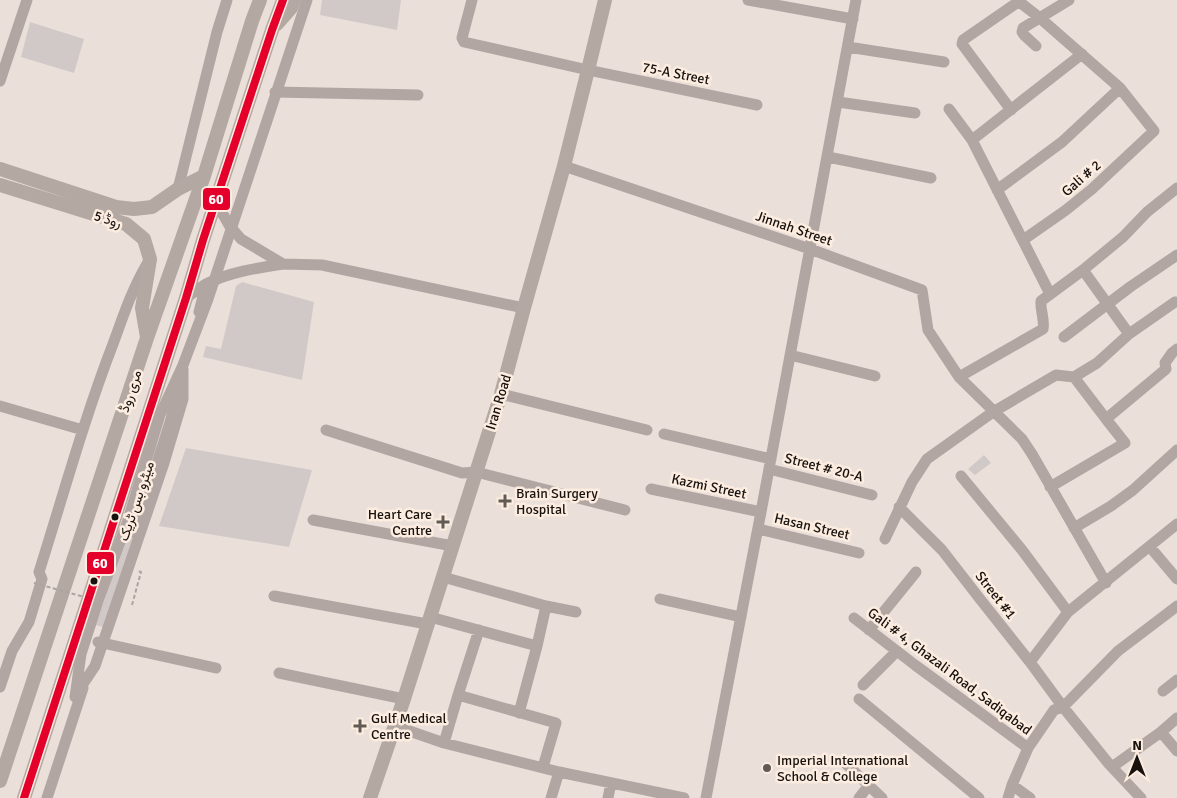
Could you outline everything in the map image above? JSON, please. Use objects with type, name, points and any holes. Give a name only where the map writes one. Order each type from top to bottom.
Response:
[{"type":"main road","points":[[252,21],[253,0]]},
{"type":"main road","name":"مری روڈ","points":[[0,781],[204,176],[260,0]]},
{"type":"main road","name":"مری روڈ","points":[[24,798],[282,0]]},
{"type":"main road","points":[[272,30],[291,8],[294,0]]},
{"type":"main road","name":"Iran Road","points":[[370,798],[502,394],[564,166],[605,0]]},
{"type":"main road","name":"روڈ 5","points":[[0,169],[116,207],[134,209],[152,207],[178,189],[204,176]]},
{"type":"main road","name":"روڈ 5","points":[[0,185],[126,224],[144,239],[150,259]]},
{"type":"main road","points":[[148,338],[142,308],[150,259]]},
{"type":"street","points":[[0,81],[4,56],[27,0]]},
{"type":"street","points":[[178,189],[217,32],[228,0]]},
{"type":"street","name":"میٹرو بس ٹریک","points":[[42,798],[75,697],[81,654],[99,598],[127,523],[160,415],[183,364],[208,299],[307,0]]},
{"type":"street","name":"75-A Street","points":[[472,0],[462,38],[464,42],[757,105]]},
{"type":"street","points":[[748,0],[853,19]]},
{"type":"street","points":[[706,798],[856,0]]},
{"type":"street","points":[[1036,46],[1024,35],[1022,32],[1023,28],[1068,0]]},
{"type":"street","points":[[997,190],[1062,142],[1120,88],[1040,18],[1017,1],[963,40],[962,44],[1011,110]]},
{"type":"street","points":[[848,47],[944,62]]},
{"type":"street","points":[[972,140],[1082,54]]},
{"type":"street","name":"Gali # 2","points":[[1023,240],[1092,189],[1154,132],[1120,88]]},
{"type":"street","points":[[275,92],[418,95]]},
{"type":"street","points":[[838,102],[915,114]]},
{"type":"street","points":[[949,109],[972,140],[1050,294]]},
{"type":"street","points":[[828,157],[931,178]]},
{"type":"street","name":"Jinnah Street","points":[[564,166],[810,249],[922,290],[928,330],[959,377]]},
{"type":"street","points":[[1106,583],[1022,439],[959,377],[1043,329],[1041,301],[1084,270],[1124,237],[1147,212],[1177,188]]},
{"type":"street","points":[[216,202],[229,225],[241,239],[283,264]]},
{"type":"street","points":[[1064,337],[1130,286],[1177,255]]},
{"type":"street","points":[[0,687],[12,651],[29,622],[42,580],[39,572],[104,366],[138,280],[150,259]]},
{"type":"street","points":[[186,298],[206,285],[228,275],[256,268],[283,264],[322,265],[524,308]]},
{"type":"street","points":[[1084,270],[1130,334]]},
{"type":"street","points":[[47,798],[171,419],[206,285]]},
{"type":"street","points":[[885,539],[912,482],[927,459],[994,412],[1056,375],[1074,377],[1097,363],[1130,334],[1175,302]]},
{"type":"street","points":[[1106,419],[1166,369],[1165,364],[1172,353],[1177,350]]},
{"type":"street","points":[[790,355],[875,376]]},
{"type":"street","name":"میٹرو بس ٹریک","points":[[75,697],[95,666],[164,463],[183,399],[183,364]]},
{"type":"street","points":[[1050,486],[1125,443],[1074,377]]},
{"type":"street","points":[[502,394],[647,430]]},
{"type":"street","points":[[0,406],[83,430]]},
{"type":"street","points":[[326,430],[462,473],[476,472],[626,510]]},
{"type":"street","name":"Street # 20-A","points":[[664,434],[872,495]]},
{"type":"street","points":[[1074,528],[1111,506],[1133,490],[1177,450]]},
{"type":"street","points":[[961,476],[1022,550],[1068,612]]},
{"type":"street","name":"Kazmi Street","points":[[651,489],[761,512]]},
{"type":"street","name":"Street #1","points":[[899,507],[942,550],[1063,707],[1112,767],[1141,798]]},
{"type":"street","points":[[313,520],[453,546]]},
{"type":"street","points":[[1030,662],[1068,612],[1177,524]]},
{"type":"street","name":"Hasan Street","points":[[758,529],[859,552]]},
{"type":"street","points":[[1150,547],[1177,579]]},
{"type":"street","points":[[869,630],[916,572]]},
{"type":"street","points":[[443,577],[546,606],[576,612]]},
{"type":"street","points":[[274,596],[428,620],[479,630],[537,646]]},
{"type":"street","points":[[660,599],[741,617]]},
{"type":"street","points":[[519,713],[546,606]]},
{"type":"street","points":[[1008,798],[1028,748],[1054,710],[1063,707],[1118,651],[1177,606]]},
{"type":"street","name":"Gali # 4, Ghazali Road, Sadiqabad","points":[[854,618],[1028,748]]},
{"type":"street","points":[[444,743],[479,630]]},
{"type":"street","points":[[98,642],[216,668]]},
{"type":"street","points":[[863,685],[897,651]]},
{"type":"street","points":[[279,673],[404,698]]},
{"type":"street","points":[[1163,691],[1177,680]]},
{"type":"street","points":[[458,696],[556,723],[543,767]]},
{"type":"street","points":[[859,699],[979,798]]},
{"type":"street","points":[[1112,767],[1161,732],[1177,718]]},
{"type":"street","points":[[395,726],[444,743],[559,772],[680,798]]},
{"type":"street","points":[[1161,732],[1177,750]]},
{"type":"street","points":[[844,762],[882,798]]},
{"type":"street","points":[[551,798],[559,772]]},
{"type":"street","points":[[608,798],[612,783]]},
{"type":"street","points":[[859,798],[869,785]]},
{"type":"street","points":[[1012,785],[1030,798]]},
{"type":"path","points":[[132,605],[142,572]]},
{"type":"path","points":[[34,583],[95,600]]},
{"type":"building","points":[[322,0],[401,0],[397,30],[320,15]]},
{"type":"building","points":[[30,22],[84,39],[74,73],[21,57]]},
{"type":"building","points":[[242,282],[314,302],[302,380],[203,357],[206,346],[221,349],[236,286]]},
{"type":"building","points":[[156,445],[164,448],[105,628],[96,625]]},
{"type":"building","points":[[186,448],[312,470],[289,547],[159,526]]},
{"type":"building","points":[[984,455],[991,463],[975,475],[968,469]]},
{"type":"transit line","name":"60","points":[[24,798],[186,298],[203,240],[283,0]]},
{"type":"place","name":"Brain Surgery Hospital","points":[[505,501]]},
{"type":"place","name":"Heart Care Centre","points":[[443,522]]},
{"type":"place","name":"Gulf Medical Centre","points":[[360,726]]},
{"type":"place","name":"Imperial International School & College","points":[[767,768]]}]
